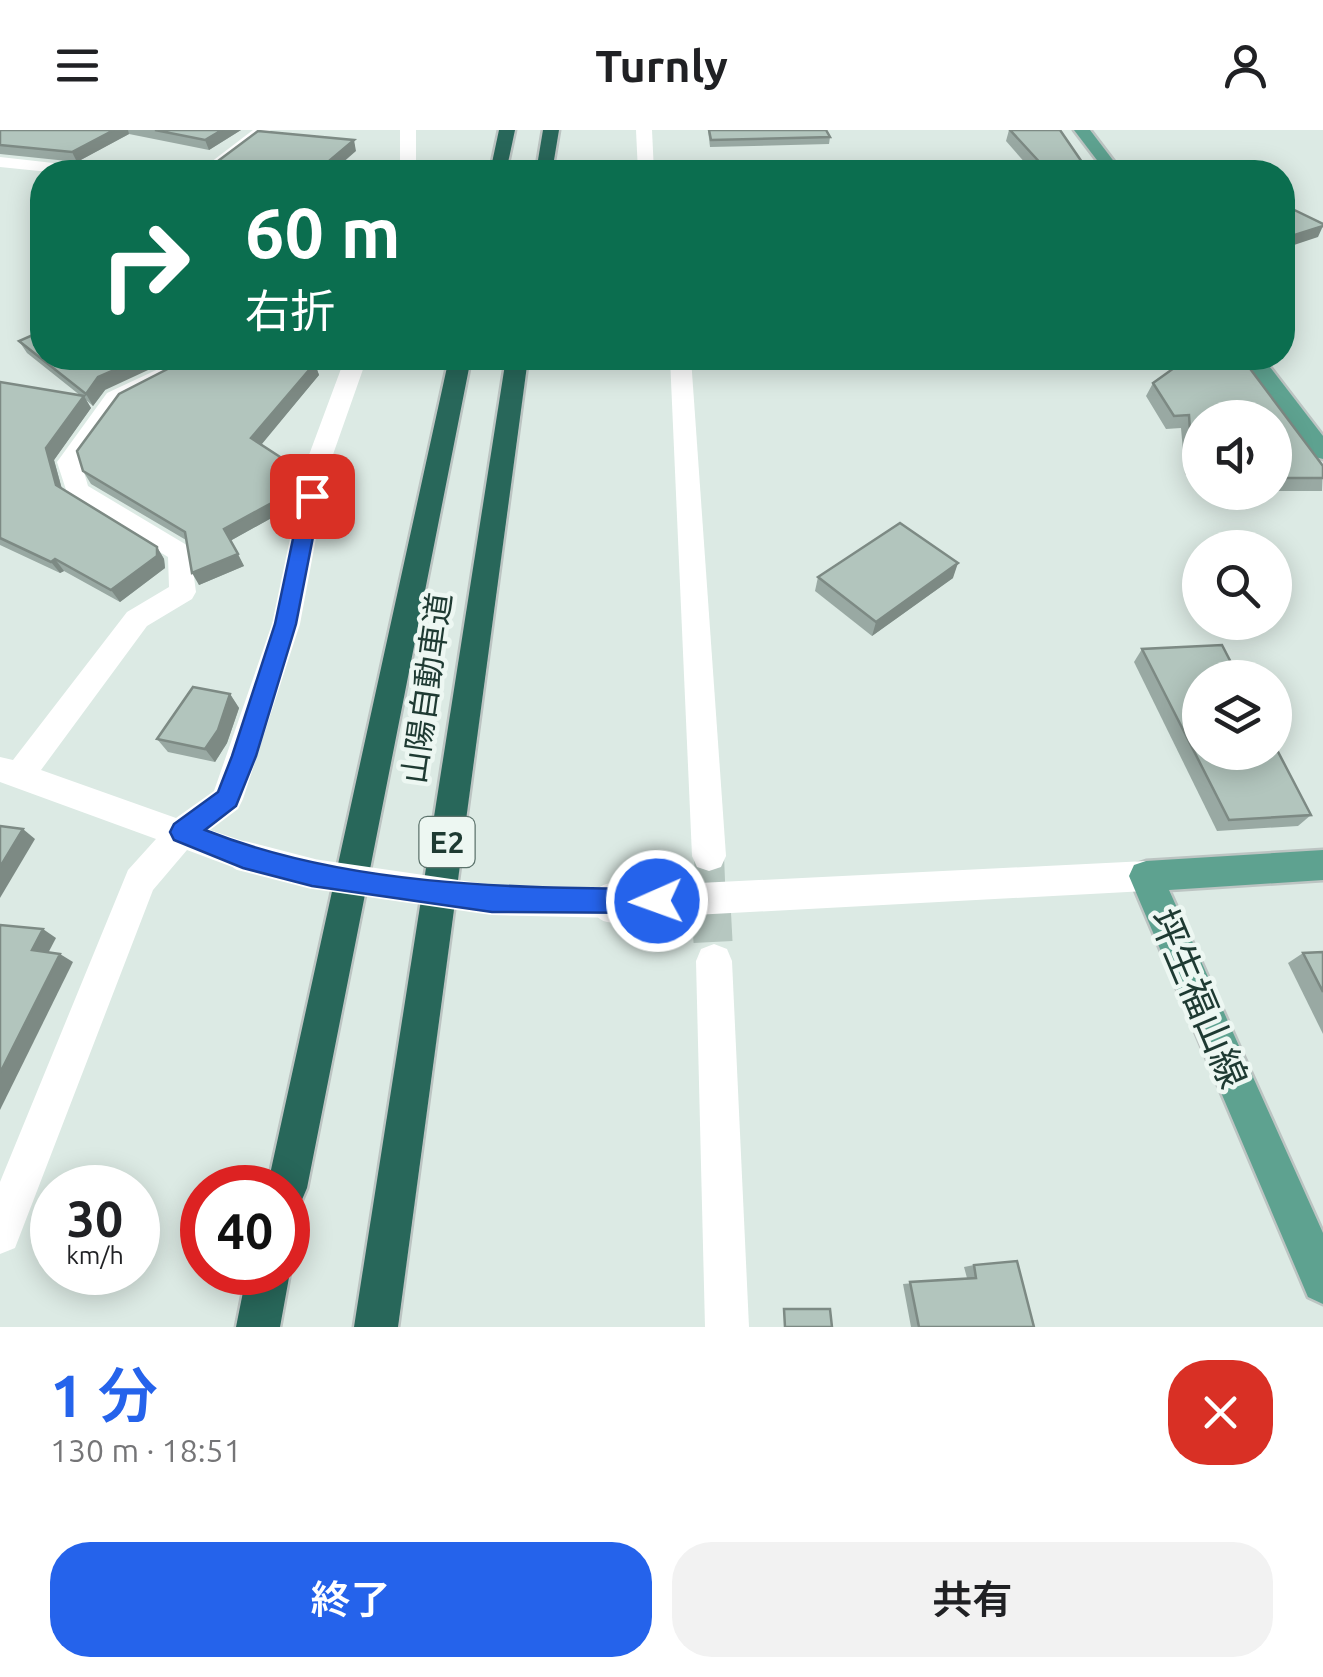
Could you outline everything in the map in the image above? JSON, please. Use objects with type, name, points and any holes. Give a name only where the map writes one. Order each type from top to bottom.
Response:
[{"type":"highway","points":[[501,160],[507,130]]},
{"type":"highway","points":[[546,160],[550,130]]},
{"type":"highway","name":"山陽自動車道","points":[[292,1165],[457,370]]},
{"type":"highway","name":"山陽自動車道","points":[[376,1327],[516,370]]},
{"type":"highway","points":[[258,1327],[265,1295]]},
{"type":"main road","points":[[1082,130],[1105,160]]},
{"type":"main road","points":[[1261,370],[1323,452]]},
{"type":"main road","name":"坪生福山線","points":[[1323,865],[1146,876],[1323,1282]]},
{"type":"street","points":[[222,160],[263,130]]},
{"type":"street","points":[[408,130],[408,160]]},
{"type":"street","points":[[644,130],[645,160]]},
{"type":"street","points":[[0,162],[30,165]]},
{"type":"street","points":[[173,370],[115,398],[69,462],[77,490],[181,553],[183,592],[136,619],[9,771],[243,856],[312,874],[492,900],[619,903],[1146,876]]},
{"type":"street","points":[[0,1234],[12,1167],[140,881],[182,832],[227,799],[286,624],[318,464],[352,370]]},
{"type":"street","points":[[681,370],[709,856]]},
{"type":"street","points":[[714,961],[728,1327]]},
{"type":"building","points":[[0,130],[114,130],[72,152],[0,145]]},
{"type":"building","points":[[155,130],[222,130],[205,140]]},
{"type":"building","points":[[709,130],[826,130],[830,137],[711,140]]},
{"type":"building","points":[[1010,130],[1060,130],[1081,160],[1038,160]]},
{"type":"building","points":[[258,131],[354,140],[330,160],[219,160]]},
{"type":"building","points":[[1295,210],[1323,224],[1295,235]]},
{"type":"building","points":[[30,336],[30,350],[19,341]]},
{"type":"building","points":[[56,370],[114,370],[98,377],[86,394]]},
{"type":"building","points":[[166,370],[309,370],[251,438],[294,466],[288,494],[224,529],[238,554],[192,573],[185,532],[83,471],[77,451],[119,394]]},
{"type":"building","points":[[1171,370],[1251,370],[1274,400],[1182,400],[1182,415],[1174,416],[1153,383]]},
{"type":"building","points":[[0,382],[84,396],[46,448],[56,485],[157,547],[157,556],[111,590],[55,559],[51,562],[0,538]]},
{"type":"building","points":[[1292,425],[1323,466],[1323,478],[1292,478]]},
{"type":"building","points":[[900,523],[958,563],[876,622],[818,577]]},
{"type":"building","points":[[1222,645],[1230,660],[1182,660],[1182,728],[1142,649]]},
{"type":"building","points":[[193,687],[230,694],[218,730],[205,749],[157,739]]},
{"type":"building","points":[[1204,770],[1288,770],[1311,815],[1229,820]]},
{"type":"building","points":[[0,826],[23,829],[0,867]]},
{"type":"building","points":[[0,925],[43,929],[32,950],[60,954],[0,1073]]},
{"type":"building","points":[[1323,952],[1323,992],[1303,953]]},
{"type":"building","points":[[1017,1261],[1034,1327],[919,1327],[910,1282],[976,1278],[974,1265]]},
{"type":"building","points":[[784,1309],[830,1309],[832,1327],[785,1327]]},
{"type":"tunnel","points":[[709,856],[711,905]]},
{"type":"tunnel","points":[[711,903],[714,961]]},
{"type":"route","points":[[312,496],[286,624],[244,756],[227,799],[182,832],[243,856],[312,874],[492,900],[657,901]]}]
